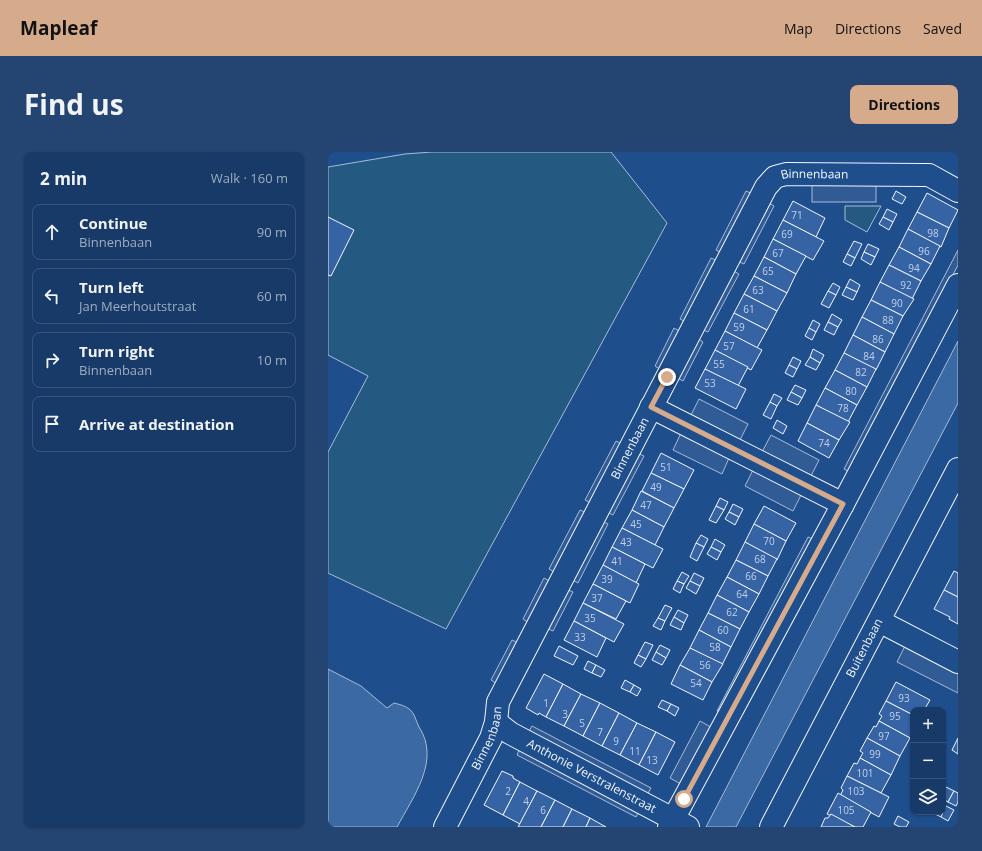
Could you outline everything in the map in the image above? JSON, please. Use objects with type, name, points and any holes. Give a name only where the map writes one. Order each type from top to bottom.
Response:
[{"type":"street","name":"Binnenbaan","points":[[445,827],[491,738],[496,722],[498,702],[766,187],[775,177],[786,174],[923,174],[929,175],[958,191]]},
{"type":"street","points":[[677,824],[958,285]]},
{"type":"street","points":[[651,407],[843,504]]},
{"type":"street","name":"Buitenbaan","points":[[771,827],[958,469]]},
{"type":"street","points":[[878,621],[958,662]]},
{"type":"street","name":"Anthonie Verstralenstraat","points":[[496,722],[510,733],[677,824]]},
{"type":"shaded area","points":[[432,152],[611,152],[667,223],[446,629],[328,573],[328,452],[368,376],[328,355],[328,167],[405,154]]},
{"type":"shaded area","points":[[812,183],[876,183],[876,202],[812,202]]},
{"type":"shaded area","points":[[746,191],[753,194],[722,253],[716,250]]},
{"type":"shaded area","points":[[767,202],[774,206],[744,264],[737,261]]},
{"type":"shaded area","points":[[845,206],[881,206],[867,232],[845,220]]},
{"type":"shaded area","points":[[958,250],[958,265],[850,472],[844,469]]},
{"type":"shaded area","points":[[711,258],[718,261],[686,322],[680,319]]},
{"type":"shaded area","points":[[732,270],[739,274],[708,332],[701,329]]},
{"type":"shaded area","points":[[674,328],[681,332],[661,370],[655,366]]},
{"type":"shaded area","points":[[697,338],[703,342],[683,381],[676,377]]},
{"type":"shaded area","points":[[958,341],[958,403],[736,827],[706,827]]},
{"type":"shaded area","points":[[699,399],[748,424],[740,440],[691,415]]},
{"type":"shaded area","points":[[681,433],[729,458],[722,474],[673,450]]},
{"type":"shaded area","points":[[771,435],[819,460],[811,476],[762,452]]},
{"type":"shaded area","points":[[616,441],[622,444],[591,503],[585,500]]},
{"type":"shaded area","points":[[637,453],[644,456],[613,515],[607,512]]},
{"type":"shaded area","points":[[753,470],[801,495],[793,511],[745,486]]},
{"type":"shaded area","points":[[580,510],[587,513],[556,573],[549,569]]},
{"type":"shaded area","points":[[602,521],[608,524],[578,583],[571,579]]},
{"type":"shaded area","points":[[808,537],[815,540],[724,714],[717,711]]},
{"type":"shaded area","points":[[544,578],[551,582],[529,623],[523,619]]},
{"type":"shaded area","points":[[566,589],[573,592],[553,631],[546,628]]},
{"type":"shaded area","points":[[512,640],[518,643],[497,684],[491,680]]},
{"type":"shaded area","points":[[906,644],[958,671],[958,693],[897,662]]},
{"type":"shaded area","points":[[328,669],[361,686],[387,708],[394,703],[408,708],[414,715],[425,740],[427,752],[426,765],[422,778],[417,791],[397,827],[328,827]]},
{"type":"shaded area","points":[[700,721],[716,730],[686,787],[670,778]]},
{"type":"shaded area","points":[[532,726],[651,788],[647,795],[528,733]]},
{"type":"shaded area","points":[[520,748],[639,811],[636,817],[517,755]]},
{"type":"building","points":[[896,191],[906,197],[902,204],[892,199]]},
{"type":"building","points":[[927,193],[958,210],[949,228],[917,212]]},
{"type":"building","points":[[793,201],[825,218],[816,237],[783,220]]},
{"type":"building","points":[[887,209],[897,214],[893,222],[883,217]]},
{"type":"building","points":[[917,212],[949,228],[941,247],[908,229]]},
{"type":"building","points":[[328,217],[354,230],[331,276],[328,275]]},
{"type":"building","points":[[883,217],[893,222],[889,230],[879,224]]},
{"type":"building","points":[[783,220],[824,241],[813,260],[773,239]]},
{"type":"building","points":[[908,229],[940,246],[931,264],[899,247]]},
{"type":"building","points":[[773,239],[806,256],[796,274],[764,257]]},
{"type":"building","points":[[854,241],[862,244],[855,258],[847,254]]},
{"type":"building","points":[[868,244],[879,249],[875,257],[864,252]]},
{"type":"building","points":[[899,247],[931,264],[921,281],[889,265]]},
{"type":"building","points":[[864,252],[875,257],[871,265],[861,259]]},
{"type":"building","points":[[847,254],[855,258],[851,266],[843,262]]},
{"type":"building","points":[[764,257],[796,274],[787,293],[754,276]]},
{"type":"building","points":[[889,265],[921,281],[912,299],[880,282]]},
{"type":"building","points":[[754,276],[787,293],[777,311],[744,294]]},
{"type":"building","points":[[850,279],[860,285],[857,292],[846,287]]},
{"type":"building","points":[[880,282],[914,299],[903,316],[871,300]]},
{"type":"building","points":[[833,283],[840,287],[836,295],[828,291]]},
{"type":"building","points":[[846,287],[857,292],[853,300],[842,295]]},
{"type":"building","points":[[828,291],[836,295],[829,308],[821,304]]},
{"type":"building","points":[[744,294],[777,311],[767,330],[734,313]]},
{"type":"building","points":[[871,300],[903,316],[894,334],[862,317]]},
{"type":"building","points":[[734,313],[767,330],[757,348],[725,331]]},
{"type":"building","points":[[832,314],[842,320],[838,327],[828,322]]},
{"type":"building","points":[[862,317],[894,334],[885,352],[853,335]]},
{"type":"building","points":[[813,320],[820,324],[816,332],[809,328]]},
{"type":"building","points":[[828,322],[838,327],[834,335],[824,330]]},
{"type":"building","points":[[809,328],[816,332],[812,340],[805,336]]},
{"type":"building","points":[[725,331],[762,350],[751,370],[715,350]]},
{"type":"building","points":[[853,335],[885,352],[876,370],[844,353]]},
{"type":"building","points":[[813,349],[824,355],[820,363],[810,357]]},
{"type":"building","points":[[715,350],[748,367],[738,386],[705,369]]},
{"type":"building","points":[[844,353],[876,369],[867,387],[835,370]]},
{"type":"building","points":[[793,357],[801,361],[797,369],[789,365]]},
{"type":"building","points":[[810,357],[820,363],[816,370],[805,365]]},
{"type":"building","points":[[789,365],[797,369],[793,377],[785,373]]},
{"type":"building","points":[[705,369],[746,389],[736,409],[695,388]]},
{"type":"building","points":[[835,370],[867,387],[857,405],[825,388]]},
{"type":"building","points":[[795,385],[806,390],[802,398],[791,392]]},
{"type":"building","points":[[825,388],[857,405],[848,422],[816,405]]},
{"type":"building","points":[[791,392],[802,398],[798,405],[787,400]]},
{"type":"building","points":[[774,394],[782,398],[777,406],[770,402]]},
{"type":"building","points":[[770,402],[777,406],[771,419],[763,415]]},
{"type":"building","points":[[816,405],[850,422],[839,440],[807,423]]},
{"type":"building","points":[[777,420],[787,426],[783,434],[773,428]]},
{"type":"building","points":[[807,423],[839,440],[829,458],[798,441]]},
{"type":"building","points":[[661,453],[694,470],[684,489],[651,473]]},
{"type":"building","points":[[651,473],[684,489],[674,508],[642,491]]},
{"type":"building","points":[[641,491],[674,508],[664,527],[632,510]]},
{"type":"building","points":[[720,498],[728,502],[724,510],[716,506]]},
{"type":"building","points":[[733,504],[743,509],[739,517],[729,512]]},
{"type":"building","points":[[716,506],[724,510],[716,523],[709,520]]},
{"type":"building","points":[[764,506],[796,523],[786,541],[754,524]]},
{"type":"building","points":[[632,510],[664,527],[655,545],[622,528]]},
{"type":"building","points":[[729,512],[739,517],[735,525],[725,519]]},
{"type":"building","points":[[754,524],[786,541],[777,560],[745,542]]},
{"type":"building","points":[[622,528],[663,549],[653,568],[612,547]]},
{"type":"building","points":[[701,535],[708,539],[704,547],[696,543]]},
{"type":"building","points":[[715,539],[725,545],[721,552],[711,547]]},
{"type":"building","points":[[745,542],[777,559],[768,576],[736,560]]},
{"type":"building","points":[[696,543],[704,547],[697,561],[690,557]]},
{"type":"building","points":[[612,547],[645,564],[636,583],[603,565]]},
{"type":"building","points":[[711,547],[721,552],[717,560],[707,554]]},
{"type":"building","points":[[736,560],[768,576],[759,594],[727,577]]},
{"type":"building","points":[[603,565],[639,584],[630,603],[593,584]]},
{"type":"building","points":[[954,571],[958,573],[958,597],[944,590]]},
{"type":"building","points":[[682,572],[689,576],[684,584],[677,581]]},
{"type":"building","points":[[694,573],[704,578],[700,586],[690,581]]},
{"type":"building","points":[[727,577],[759,594],[749,612],[717,595]]},
{"type":"building","points":[[677,581],[684,584],[680,593],[673,589]]},
{"type":"building","points":[[690,581],[700,586],[696,594],[686,588]]},
{"type":"building","points":[[593,584],[626,601],[616,619],[583,603]]},
{"type":"building","points":[[944,590],[958,597],[958,624],[949,619],[950,617],[934,609]]},
{"type":"building","points":[[717,595],[749,612],[740,629],[708,613]]},
{"type":"building","points":[[583,603],[624,624],[614,642],[574,621]]},
{"type":"building","points":[[665,605],[672,608],[665,621],[658,618]]},
{"type":"building","points":[[678,610],[688,615],[684,623],[674,617]]},
{"type":"building","points":[[708,613],[740,629],[731,647],[699,630]]},
{"type":"building","points":[[674,617],[684,623],[681,630],[670,625]]},
{"type":"building","points":[[658,618],[665,621],[661,630],[653,626]]},
{"type":"building","points":[[574,621],[606,638],[597,657],[564,640]]},
{"type":"building","points":[[699,630],[731,647],[722,665],[690,648]]},
{"type":"building","points":[[645,642],[653,645],[646,659],[638,655]]},
{"type":"building","points":[[660,645],[670,650],[666,658],[656,652]]},
{"type":"building","points":[[559,646],[578,656],[573,665],[554,656]]},
{"type":"building","points":[[690,648],[723,664],[712,682],[680,665]]},
{"type":"building","points":[[656,652],[666,658],[662,665],[652,660]]},
{"type":"building","points":[[638,655],[646,659],[641,667],[634,663]]},
{"type":"building","points":[[588,661],[596,665],[592,673],[584,669]]},
{"type":"building","points":[[596,665],[605,670],[601,677],[592,673]]},
{"type":"building","points":[[680,665],[712,682],[703,700],[671,684]]},
{"type":"building","points":[[544,674],[563,684],[546,717],[539,713],[538,715],[526,708]]},
{"type":"building","points":[[625,680],[634,685],[630,692],[621,688]]},
{"type":"building","points":[[896,682],[930,700],[926,707],[910,707],[910,713],[886,701]]},
{"type":"building","points":[[563,684],[581,694],[564,726],[546,717]]},
{"type":"building","points":[[634,685],[641,689],[637,696],[630,692]]},
{"type":"building","points":[[581,694],[600,703],[583,736],[564,726]]},
{"type":"building","points":[[662,700],[671,704],[667,711],[658,707]]},
{"type":"building","points":[[886,701],[910,713],[910,738],[879,721],[882,716],[879,714]]},
{"type":"building","points":[[600,703],[619,713],[602,746],[583,736]]},
{"type":"building","points":[[671,704],[679,708],[675,716],[667,711]]},
{"type":"building","points":[[619,713],[637,723],[620,755],[602,746]]},
{"type":"building","points":[[879,721],[910,738],[900,756],[867,738],[874,726],[876,727]]},
{"type":"building","points":[[637,723],[656,732],[639,765],[620,755]]},
{"type":"building","points":[[656,732],[675,742],[658,775],[639,765]]},
{"type":"building","points":[[867,738],[900,756],[891,775],[860,758],[863,753],[860,751]]},
{"type":"building","points":[[958,738],[958,754],[952,750]]},
{"type":"building","points":[[860,758],[891,775],[881,793],[847,776],[854,763],[857,764]]},
{"type":"building","points":[[502,771],[513,776],[513,778],[520,782],[503,815],[484,805]]},
{"type":"building","points":[[847,776],[889,797],[879,817],[840,796],[843,790],[841,788]]},
{"type":"building","points":[[520,782],[537,791],[520,824],[503,815]]},
{"type":"building","points":[[946,787],[954,791],[948,802],[946,801]]},
{"type":"building","points":[[537,791],[555,800],[541,827],[518,827]]},
{"type":"building","points":[[954,791],[958,793],[958,802],[956,806],[948,802]]},
{"type":"building","points":[[838,793],[871,812],[863,827],[855,827],[827,814]]},
{"type":"building","points":[[555,800],[572,809],[563,827],[541,827]]},
{"type":"building","points":[[946,806],[954,810],[948,821],[941,817],[942,815],[946,815]]},
{"type":"building","points":[[572,809],[590,818],[586,827],[563,827]]},
{"type":"building","points":[[831,814],[855,827],[821,827],[825,818],[828,818]]},
{"type":"building","points":[[898,816],[909,822],[906,827],[900,827],[894,824]]},
{"type":"building","points":[[590,818],[606,827],[586,827]]},
{"type":"route","points":[[667,377],[651,407],[843,504],[684,799]]}]
